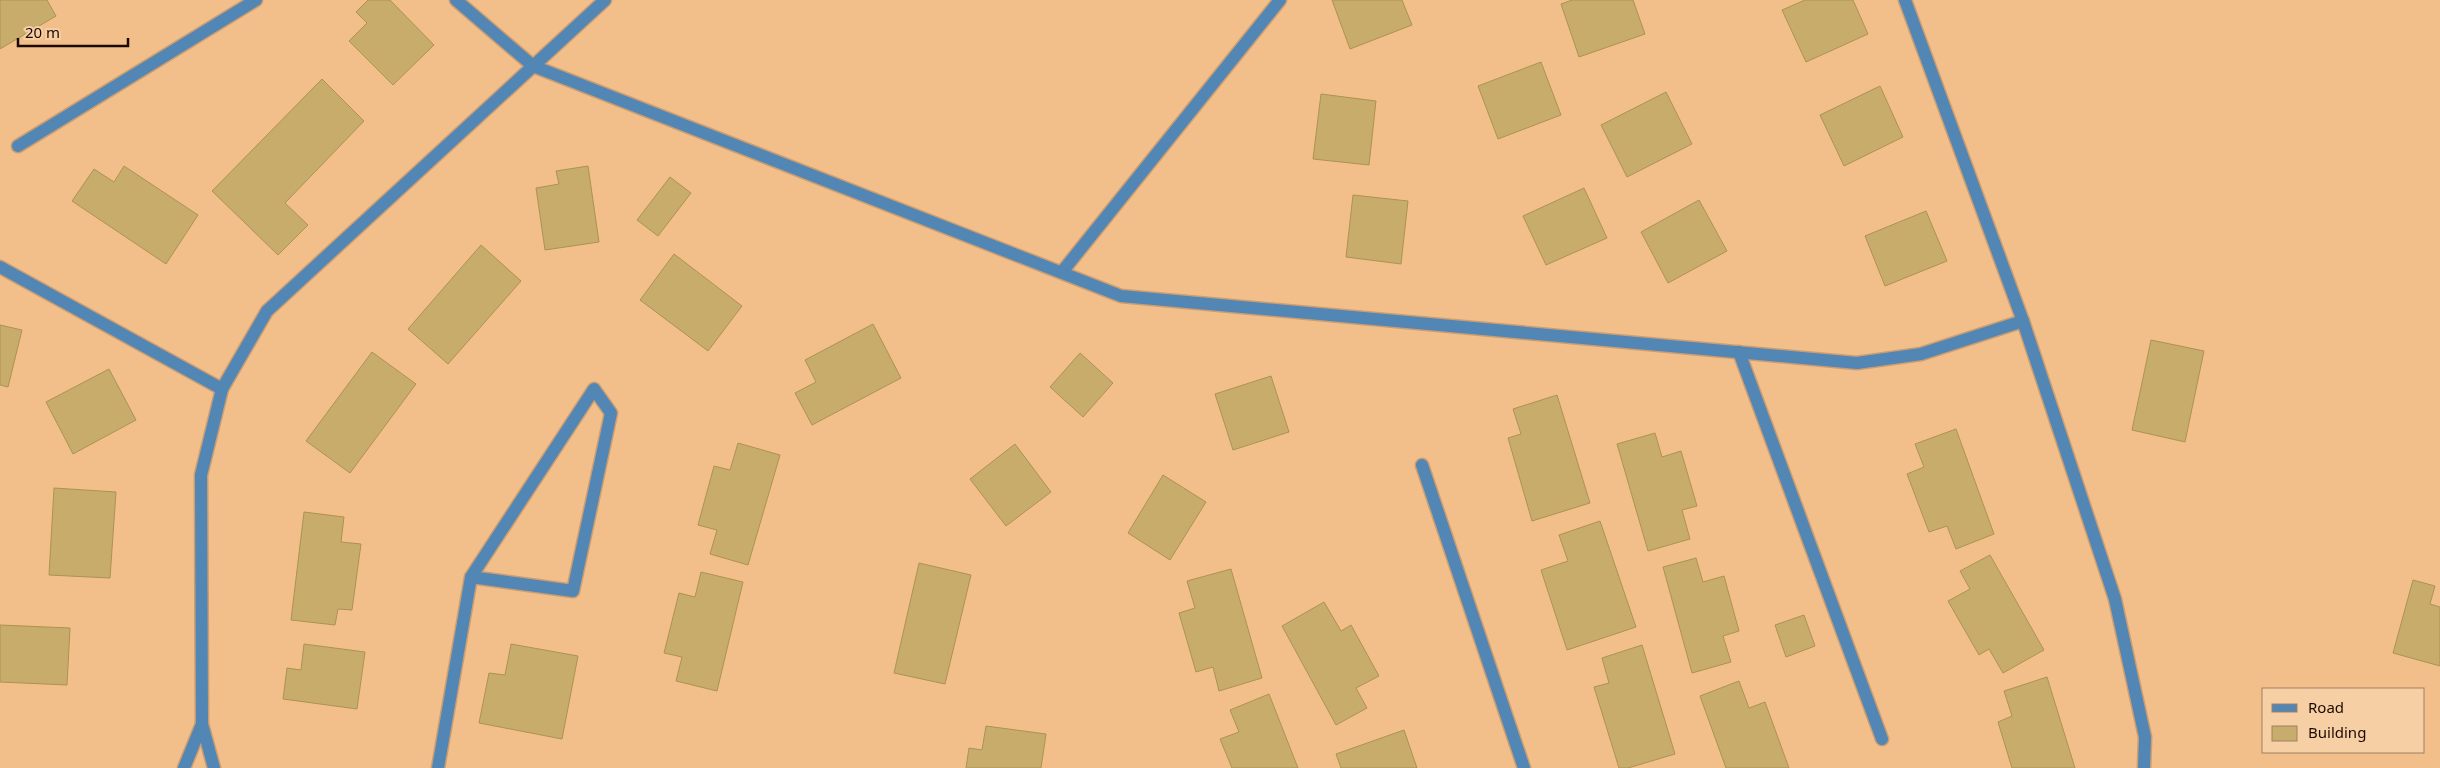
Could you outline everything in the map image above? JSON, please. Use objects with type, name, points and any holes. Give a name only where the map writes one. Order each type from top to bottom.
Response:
[{"type":"street","points":[[18,146],[256,0]]},
{"type":"street","points":[[456,0],[533,66],[1121,296],[1857,363],[1922,354],[2023,321]]},
{"type":"street","points":[[214,768],[202,724],[201,475],[222,389],[267,311],[604,0]]},
{"type":"street","points":[[1062,272],[1280,0]]},
{"type":"street","points":[[1905,0],[2023,321],[2115,598],[2145,737],[2144,768]]},
{"type":"street","points":[[0,267],[222,389]]},
{"type":"street","points":[[1739,352],[1882,739]]},
{"type":"street","points":[[438,768],[471,577],[594,389],[610,413],[573,591],[471,577]]},
{"type":"street","points":[[1422,465],[1524,768]]},
{"type":"street","points":[[184,768],[202,724]]},
{"type":"building","points":[[0,0],[47,0],[56,16],[0,49]]},
{"type":"building","points":[[368,0],[390,0],[434,45],[393,85],[349,41],[367,23],[356,12]]},
{"type":"building","points":[[1332,0],[1402,0],[1412,25],[1350,49]]},
{"type":"building","points":[[1572,0],[1633,0],[1645,34],[1579,57],[1561,4]]},
{"type":"building","points":[[1805,0],[1853,0],[1868,34],[1806,62],[1782,10]]},
{"type":"building","points":[[1541,62],[1561,115],[1498,139],[1478,86]]},
{"type":"building","points":[[322,79],[364,121],[285,203],[308,225],[278,255],[212,191]]},
{"type":"building","points":[[1880,86],[1903,137],[1844,166],[1820,115]]},
{"type":"building","points":[[1666,92],[1692,144],[1627,177],[1601,125]]},
{"type":"building","points":[[1321,94],[1376,101],[1369,165],[1313,159]]},
{"type":"building","points":[[124,166],[198,215],[166,264],[72,201],[94,169],[114,182]]},
{"type":"building","points":[[588,166],[599,242],[545,250],[536,188],[559,184],[556,171]]},
{"type":"building","points":[[670,177],[691,193],[658,236],[637,220]]},
{"type":"building","points":[[1584,188],[1607,238],[1546,265],[1523,216]]},
{"type":"building","points":[[1353,195],[1408,201],[1401,264],[1346,257]]},
{"type":"building","points":[[1699,200],[1727,251],[1668,283],[1641,232]]},
{"type":"building","points":[[1926,211],[1947,261],[1885,286],[1865,236]]},
{"type":"building","points":[[481,245],[521,281],[448,364],[408,329]]},
{"type":"building","points":[[674,254],[742,306],[708,351],[640,300]]},
{"type":"building","points":[[873,324],[901,378],[812,425],[795,393],[816,382],[805,360]]},
{"type":"building","points":[[0,325],[22,330],[8,387],[0,385]]},
{"type":"building","points":[[2151,340],[2204,351],[2185,442],[2132,430]]},
{"type":"building","points":[[372,352],[416,384],[350,473],[306,441]]},
{"type":"building","points":[[1080,353],[1113,383],[1083,417],[1050,387]]},
{"type":"building","points":[[109,369],[136,420],[73,454],[46,402]]},
{"type":"building","points":[[1271,376],[1289,432],[1233,450],[1215,394]]},
{"type":"building","points":[[1557,395],[1590,503],[1532,521],[1508,438],[1521,434],[1513,409]]},
{"type":"building","points":[[1956,429],[1994,534],[1956,549],[1947,526],[1929,532],[1907,474],[1924,467],[1915,444]]},
{"type":"building","points":[[1655,433],[1662,457],[1681,451],[1697,506],[1682,510],[1690,539],[1648,551],[1617,444]]},
{"type":"building","points":[[738,443],[780,455],[748,565],[710,554],[717,530],[698,525],[714,466],[730,470]]},
{"type":"building","points":[[1015,444],[1051,492],[1006,526],[970,479]]},
{"type":"building","points":[[1163,475],[1206,502],[1170,560],[1128,533]]},
{"type":"building","points":[[54,488],[116,492],[110,578],[49,575]]},
{"type":"building","points":[[304,512],[344,517],[341,542],[361,544],[352,610],[338,609],[335,625],[291,620]]},
{"type":"building","points":[[1600,521],[1636,627],[1567,650],[1541,570],[1568,561],[1559,535]]},
{"type":"building","points":[[1990,555],[2044,650],[2003,673],[1989,649],[1979,655],[1948,601],[1970,589],[1960,571]]},
{"type":"building","points":[[1696,558],[1703,582],[1724,576],[1739,631],[1723,636],[1731,662],[1692,673],[1663,567]]},
{"type":"building","points":[[919,563],[971,575],[945,684],[894,673]]},
{"type":"building","points":[[1231,569],[1262,678],[1219,691],[1213,667],[1196,672],[1179,613],[1195,608],[1187,581]]},
{"type":"building","points":[[701,572],[743,582],[717,691],[676,681],[682,657],[664,653],[679,593],[695,597]]},
{"type":"building","points":[[2413,580],[2435,586],[2430,604],[2440,607],[2440,666],[2393,653]]},
{"type":"building","points":[[1324,602],[1341,631],[1351,625],[1379,676],[1356,688],[1367,708],[1336,725],[1282,626]]},
{"type":"building","points":[[1804,615],[1815,646],[1786,657],[1775,625]]},
{"type":"building","points":[[0,625],[70,628],[67,685],[0,682]]},
{"type":"building","points":[[304,644],[365,652],[357,709],[283,699],[287,668],[301,670]]},
{"type":"building","points":[[511,644],[578,656],[562,739],[479,723],[489,673],[505,675]]},
{"type":"building","points":[[1642,645],[1675,754],[1628,768],[1619,768],[1594,687],[1609,683],[1602,658]]},
{"type":"building","points":[[2047,677],[2075,768],[2012,768],[1998,722],[2012,716],[2004,691]]},
{"type":"building","points":[[1739,681],[1749,708],[1765,702],[1789,768],[1726,768],[1700,696]]},
{"type":"building","points":[[1269,694],[1298,768],[1232,768],[1220,739],[1239,732],[1230,710]]},
{"type":"building","points":[[986,726],[1046,734],[1041,768],[966,768],[969,748],[982,750]]},
{"type":"building","points":[[1404,730],[1417,768],[1341,768],[1336,754]]}]
